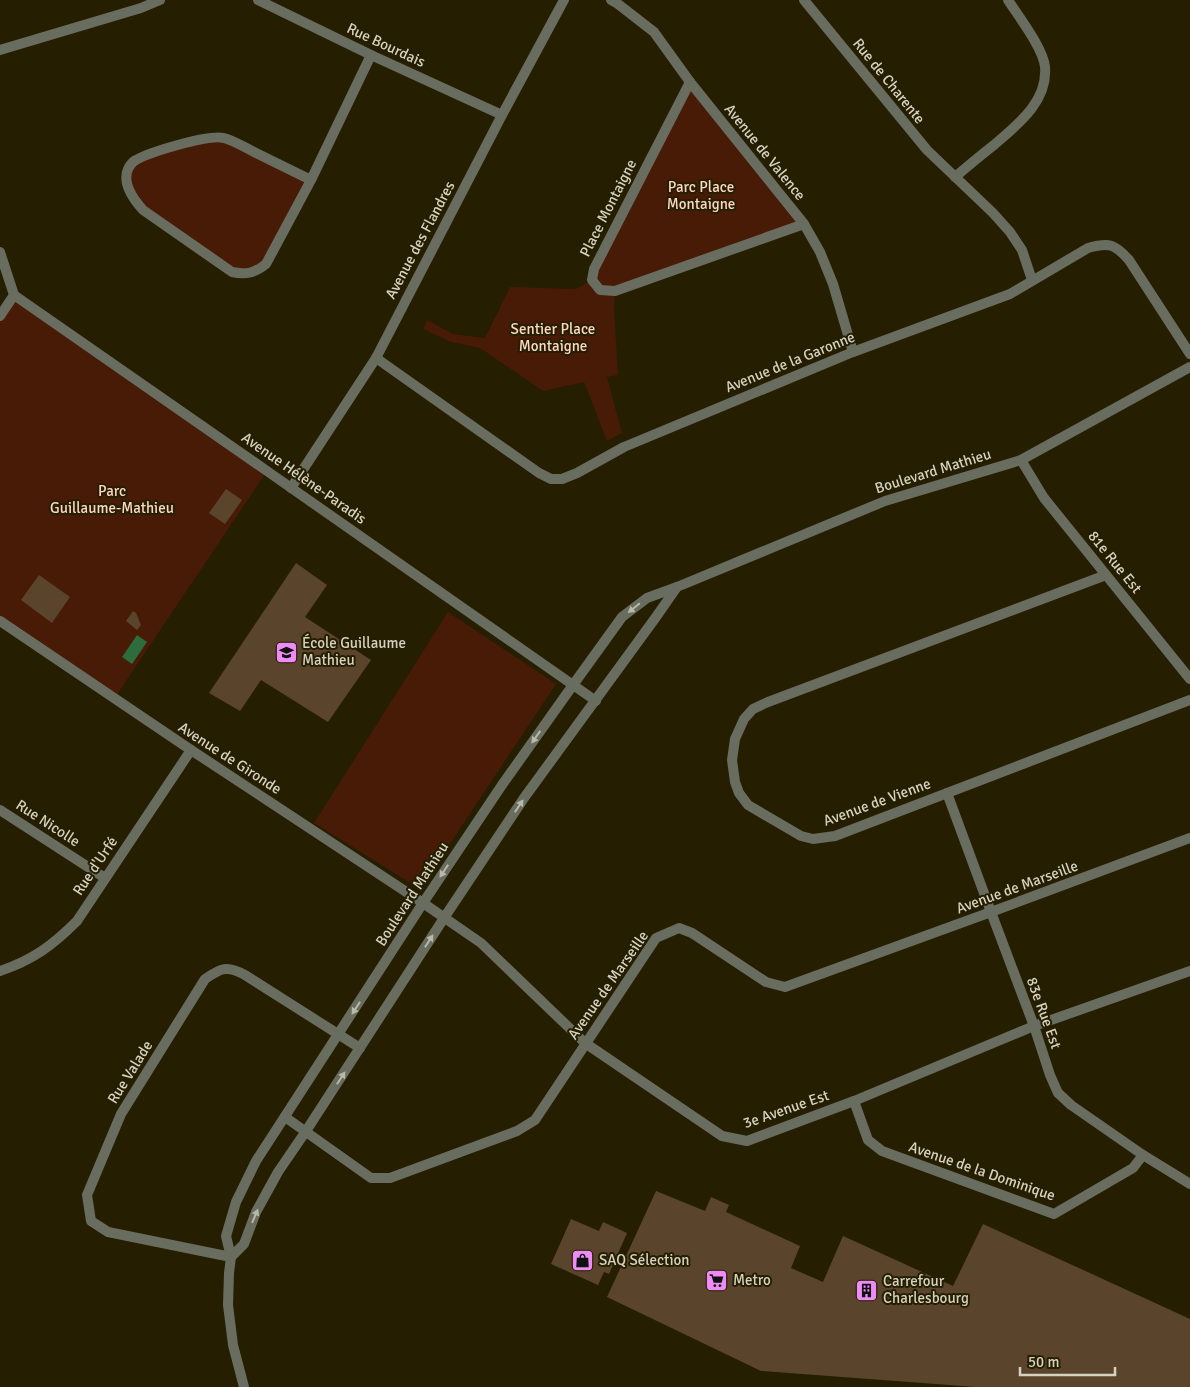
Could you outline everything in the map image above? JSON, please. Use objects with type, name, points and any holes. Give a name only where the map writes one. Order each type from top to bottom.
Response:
[{"type":"street","points":[[0,50],[141,8],[160,0]]},
{"type":"street","name":"Rue Bourdais","points":[[258,0],[371,55],[502,115]]},
{"type":"street","name":"Avenue des Flandres","points":[[291,488],[376,358],[564,0]]},
{"type":"street","name":"Avenue de Valence","points":[[610,0],[654,32],[690,82],[804,224],[820,252],[830,276],[853,352]]},
{"type":"street","name":"Rue de Charente","points":[[804,0],[927,150],[993,212],[1010,232],[1022,250],[1032,280]]},
{"type":"street","points":[[955,177],[1025,118],[1041,94],[1045,67],[1041,53],[1008,0]]},
{"type":"street","points":[[311,180],[232,141],[217,137],[176,146],[137,160],[131,164],[127,179],[130,190],[143,210],[232,272],[241,274],[258,270],[266,264],[311,180],[371,55]]},
{"type":"street","name":"Place Montaigne","points":[[690,82],[594,269],[592,280],[600,290],[615,291],[804,224]]},
{"type":"street","name":"Avenue de la Garonne","points":[[376,358],[539,473],[551,479],[562,479],[577,473],[624,447],[853,352],[1010,294],[1088,248],[1100,245],[1111,245],[1120,250],[1129,260],[1190,354]]},
{"type":"street","points":[[0,252],[14,296],[0,316]]},
{"type":"street","name":"Avenue Hélène-Paradis","points":[[14,296],[596,701]]},
{"type":"street","name":"Boulevard Mathieu","points":[[244,1387],[233,1345],[228,1305],[231,1257],[226,1236],[236,1202],[256,1161],[423,903],[502,785],[622,617],[647,598],[885,500],[1021,460],[1190,367]]},
{"type":"street","name":"81e Rue Est","points":[[1021,460],[1044,498],[1190,679]]},
{"type":"street","name":"Avenue de Vienne","points":[[1106,575],[753,709],[744,719],[735,740],[732,760],[735,782],[739,793],[748,804],[800,836],[813,839],[836,836],[1190,700]]},
{"type":"street","points":[[231,1257],[244,1244],[256,1212],[278,1172],[306,1132],[444,918],[524,798],[677,587]]},
{"type":"street","name":"Avenue de Gironde","points":[[0,621],[444,918]]},
{"type":"street","name":"Rue d'Urfé","points":[[0,971],[11,968],[37,955],[58,940],[77,921],[191,750]]},
{"type":"street","name":"83e Rue Est","points":[[947,793],[1058,1093],[1071,1105],[1143,1155],[1190,1184]]},
{"type":"street","name":"Rue Nicolle","points":[[0,810],[104,878]]},
{"type":"street","name":"Avenue de Marseille","points":[[285,1117],[372,1178],[390,1178],[517,1131],[535,1120],[656,938],[679,928],[692,933],[766,982],[785,986],[1190,838]]},
{"type":"street","name":"3e Avenue Est","points":[[444,918],[481,943],[585,1043],[722,1136],[747,1141],[854,1102],[1034,1026],[1190,971]]},
{"type":"street","name":"Rue Valade","points":[[231,1257],[108,1232],[91,1221],[87,1195],[121,1114],[205,979],[226,968],[235,969],[360,1048]]},
{"type":"street","name":"Avenue de la Dominique","points":[[854,1102],[868,1140],[882,1151],[1054,1214],[1134,1168],[1143,1155]]},
{"type":"green space","name":"Parc Place Montaigne","points":[[690,82],[804,224],[615,291],[614,308],[618,375],[607,377],[622,433],[607,441],[584,382],[543,391],[480,348],[451,342],[423,329],[427,320],[453,334],[485,338],[510,287],[576,289],[592,280]]},
{"type":"green space","points":[[217,137],[311,180],[266,264],[241,274],[136,201],[127,171],[131,164]]},
{"type":"green space","name":"Parc Guillaume-Mathieu","points":[[14,295],[267,471],[114,699],[0,621],[0,316]]},
{"type":"green space","points":[[448,612],[556,684],[420,889],[314,823]]},
{"type":"shaded area","points":[[137,635],[147,642],[132,664],[122,657]]},
{"type":"building","points":[[226,489],[242,500],[225,524],[209,513]]},
{"type":"building","points":[[296,563],[327,585],[305,617],[371,660],[328,722],[261,680],[240,711],[209,693]]},
{"type":"building","points":[[39,575],[70,597],[52,623],[21,600]]},
{"type":"building","points":[[133,611],[136,613],[141,625],[137,630],[126,621]]},
{"type":"building","name":"Carrefour Charlesbourg","points":[[656,1191],[705,1211],[711,1197],[729,1205],[726,1212],[800,1246],[791,1268],[823,1282],[843,1236],[953,1286],[983,1224],[1190,1319],[1190,1387],[976,1387],[761,1371],[607,1297]]},
{"type":"building","points":[[571,1219],[599,1231],[603,1222],[627,1233],[609,1274],[604,1272],[598,1285],[551,1264]]},
{"type":"place","name":"École Guillaume Mathieu","points":[[286,652]]},
{"type":"place","name":"SAQ Sélection","points":[[583,1260]]},
{"type":"place","name":"Metro","points":[[717,1280]]},
{"type":"place","name":"Carrefour Charlesbourg","points":[[867,1290]]},
{"type":"park label","name":"Sentier Place Montaigne","points":[[553,338]]}]
